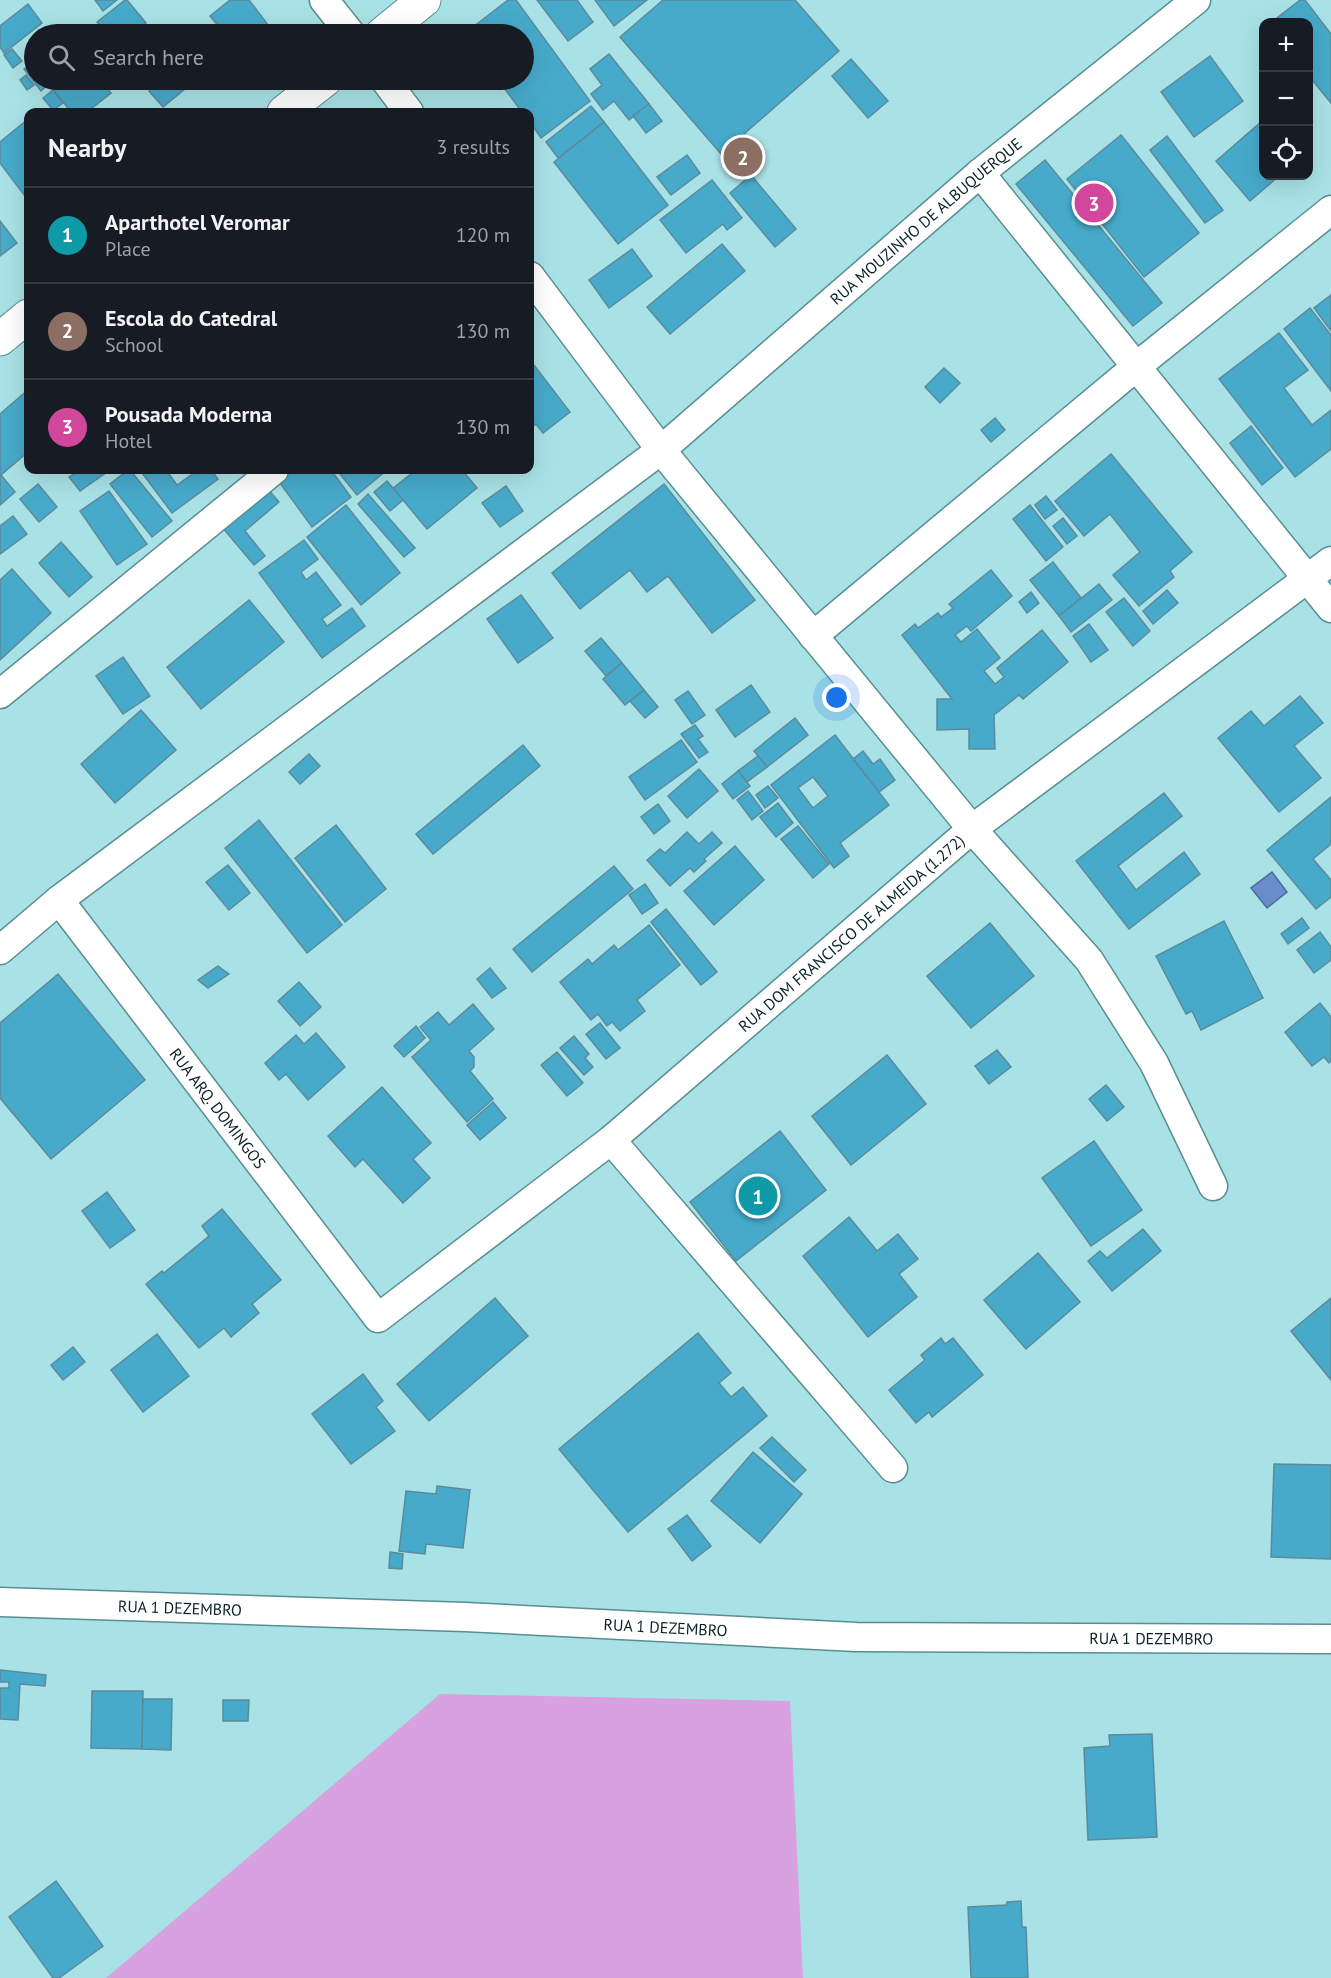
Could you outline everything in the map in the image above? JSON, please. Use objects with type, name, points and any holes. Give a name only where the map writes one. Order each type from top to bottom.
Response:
[{"type":"street","points":[[324,0],[343,24]]},
{"type":"street","points":[[394,24],[424,0]]},
{"type":"street","name":"RUA MOUZINHO DE ALBUQUERQUE","points":[[0,950],[59,900],[661,450],[980,173],[1196,0]]},
{"type":"street","points":[[289,108],[313,90]]},
{"type":"street","points":[[392,90],[406,108]]},
{"type":"street","points":[[980,173],[1331,608]]},
{"type":"street","points":[[813,636],[1137,366],[1331,210]]},
{"type":"street","points":[[534,281],[661,450],[813,636],[972,829],[1089,960],[1154,1063],[1213,1186]]},
{"type":"street","points":[[0,339],[24,319]]},
{"type":"street","points":[[0,694],[269,474]]},
{"type":"street","name":"RUA DOM FRANCISCO DE ALMEIDA (1.272)","points":[[378,1318],[611,1140],[972,829],[1331,561]]},
{"type":"street","name":"RUA ARQ. DOMINGOS","points":[[59,900],[378,1318]]},
{"type":"street","points":[[611,1140],[893,1468]]},
{"type":"street","name":"RUA 1 DEZEMBRO","points":[[0,1602],[465,1617],[856,1637],[1331,1639]]},
{"type":"shaded area","points":[[440,1694],[790,1701],[803,1978],[106,1978]]},
{"type":"water","points":[[1272,872],[1287,892],[1267,908],[1251,888]]},
{"type":"building","points":[[95,0],[117,0],[103,11]]},
{"type":"building","points":[[127,0],[146,23],[99,24],[97,22]]},
{"type":"building","points":[[230,0],[249,0],[267,24],[217,24],[210,16]]},
{"type":"building","points":[[508,0],[516,0],[534,24],[477,24]]},
{"type":"building","points":[[537,0],[577,0],[593,22],[568,41]]},
{"type":"building","points":[[595,0],[647,0],[614,26]]},
{"type":"building","points":[[663,0],[795,0],[839,51],[721,154],[620,37]]},
{"type":"building","points":[[1300,0],[1305,0],[1331,34],[1331,103],[1313,81],[1313,18],[1277,18]]},
{"type":"building","points":[[28,4],[42,23],[24,24],[24,37],[4,53],[0,47],[0,26]]},
{"type":"building","points":[[534,25],[590,101],[541,138],[534,128],[534,108],[519,108],[506,90],[534,90]]},
{"type":"building","points":[[12,49],[22,61],[13,68],[4,55]]},
{"type":"building","points":[[609,54],[649,104],[629,120],[614,101],[603,110],[591,94],[602,85],[590,69]]},
{"type":"building","points":[[1210,56],[1243,101],[1194,137],[1161,92]]},
{"type":"building","points":[[851,59],[888,101],[868,118],[832,76]]},
{"type":"building","points":[[53,90],[63,103],[51,108],[43,98]]},
{"type":"building","points":[[54,90],[109,90],[111,93],[92,108],[68,108]]},
{"type":"building","points":[[150,90],[184,90],[163,107]]},
{"type":"building","points":[[649,104],[662,121],[646,133],[633,116]]},
{"type":"building","points":[[591,106],[604,122],[558,158],[546,142]]},
{"type":"building","points":[[24,122],[24,195],[0,163],[0,142]]},
{"type":"building","points":[[604,122],[668,205],[618,244],[554,162]]},
{"type":"building","points":[[1259,124],[1259,180],[1274,180],[1250,201],[1216,161]]},
{"type":"building","points":[[1121,135],[1199,233],[1144,277],[1067,179]]},
{"type":"building","points":[[1167,136],[1223,210],[1205,223],[1150,150]]},
{"type":"building","points":[[687,155],[700,173],[671,195],[657,177]]},
{"type":"building","points":[[1045,160],[1162,303],[1133,326],[1016,184]]},
{"type":"building","points":[[751,175],[796,229],[775,247],[730,193]]},
{"type":"building","points":[[712,180],[742,218],[727,230],[723,224],[686,253],[660,220]]},
{"type":"building","points":[[0,221],[17,243],[0,256]]},
{"type":"building","points":[[722,244],[745,271],[670,334],[647,307]]},
{"type":"building","points":[[632,249],[652,276],[609,308],[589,280]]},
{"type":"building","points":[[1331,295],[1331,331],[1314,308]]},
{"type":"building","points":[[1310,308],[1331,335],[1331,391],[1284,329]]},
{"type":"building","points":[[1279,333],[1308,370],[1284,388],[1312,425],[1331,410],[1331,449],[1295,477],[1219,379]]},
{"type":"building","points":[[534,365],[570,412],[543,433],[536,424],[534,426]]},
{"type":"building","points":[[944,368],[960,383],[940,403],[925,387]]},
{"type":"building","points":[[24,393],[24,455],[1,475],[15,492],[0,505],[0,414]]},
{"type":"building","points":[[995,418],[1005,430],[991,442],[981,430]]},
{"type":"building","points":[[1251,426],[1283,468],[1262,485],[1230,443]]},
{"type":"building","points":[[1111,454],[1192,552],[1170,571],[1174,577],[1139,606],[1113,575],[1140,552],[1110,514],[1084,536],[1055,501]]},
{"type":"building","points":[[74,474],[104,474],[80,491],[69,477]]},
{"type":"building","points":[[123,474],[133,474],[172,521],[152,537],[110,484]]},
{"type":"building","points":[[143,474],[169,474],[177,485],[192,474],[214,474],[218,479],[172,513]]},
{"type":"building","points":[[284,474],[334,474],[351,497],[312,527],[277,479]]},
{"type":"building","points":[[340,474],[382,474],[357,495]]},
{"type":"building","points":[[411,474],[465,474],[477,488],[427,529],[393,488]]},
{"type":"building","points":[[387,481],[403,500],[390,511],[374,492]]},
{"type":"building","points":[[38,484],[57,507],[39,522],[20,499]]},
{"type":"building","points":[[664,484],[755,600],[712,633],[668,576],[647,592],[630,570],[580,609],[552,573]]},
{"type":"building","points":[[506,486],[523,511],[500,527],[482,503]]},
{"type":"building","points":[[267,488],[279,502],[245,531],[265,556],[254,565],[222,527]]},
{"type":"building","points":[[109,491],[147,544],[117,565],[80,511]]},
{"type":"building","points":[[368,494],[415,548],[404,557],[358,504]]},
{"type":"building","points":[[1046,496],[1057,510],[1045,519],[1035,505]]},
{"type":"building","points":[[346,505],[400,573],[361,605],[307,537]]},
{"type":"building","points":[[1030,505],[1063,547],[1046,561],[1013,519]]},
{"type":"building","points":[[13,516],[27,534],[0,554],[0,526]]},
{"type":"building","points":[[1063,518],[1077,536],[1067,544],[1053,526]]},
{"type":"building","points":[[304,540],[318,559],[301,572],[306,580],[316,572],[341,605],[322,619],[327,626],[352,608],[365,626],[322,658],[259,573]]},
{"type":"building","points":[[61,542],[92,577],[69,597],[39,563]]},
{"type":"building","points":[[1053,562],[1081,598],[1059,616],[1030,580]]},
{"type":"building","points":[[12,569],[51,613],[0,660],[0,580]]},
{"type":"building","points":[[991,570],[1012,596],[971,631],[967,626],[955,635],[961,642],[977,629],[1000,658],[984,671],[995,684],[1004,677],[997,668],[1042,630],[1068,662],[1023,699],[1019,695],[994,715],[995,749],[969,749],[969,729],[937,730],[937,699],[952,699],[902,635],[915,624],[918,628],[938,613],[941,617],[953,608],[949,604]]},
{"type":"building","points":[[1099,584],[1112,600],[1071,632],[1059,616]]},
{"type":"building","points":[[1167,590],[1178,603],[1153,624],[1143,611]]},
{"type":"building","points":[[1031,592],[1039,603],[1027,613],[1019,602]]},
{"type":"building","points":[[521,595],[553,638],[518,663],[487,619]]},
{"type":"building","points":[[1124,598],[1150,631],[1133,646],[1106,612]]},
{"type":"building","points":[[249,600],[284,642],[201,709],[167,667]]},
{"type":"building","points":[[1089,624],[1108,650],[1091,662],[1073,636]]},
{"type":"building","points":[[601,638],[622,663],[606,676],[585,651]]},
{"type":"building","points":[[123,657],[150,696],[123,714],[96,676]]},
{"type":"building","points":[[622,663],[644,690],[625,705],[603,679]]},
{"type":"building","points":[[751,685],[770,712],[735,737],[716,710]]},
{"type":"building","points":[[644,690],[658,707],[645,718],[630,701]]},
{"type":"building","points":[[688,691],[705,715],[692,724],[675,700]]},
{"type":"building","points":[[1300,696],[1323,723],[1294,746],[1321,778],[1279,812],[1218,738],[1251,711],[1264,726]]},
{"type":"building","points":[[141,710],[176,750],[115,803],[81,764]]},
{"type":"building","points":[[795,718],[808,735],[767,767],[754,751]]},
{"type":"building","points":[[695,725],[703,736],[698,739],[708,752],[699,758],[681,734]]},
{"type":"building","points":[[835,735],[889,805],[840,843],[849,856],[834,868],[771,785]],"holes":[[[813,777],[828,796],[813,808],[798,788]]]},
{"type":"building","points":[[681,740],[697,762],[645,800],[629,777]]},
{"type":"building","points":[[523,745],[540,766],[433,854],[416,834]]},
{"type":"building","points":[[863,751],[873,764],[880,759],[895,780],[879,792],[853,759]]},
{"type":"building","points":[[309,754],[320,766],[300,784],[289,772]]},
{"type":"building","points":[[758,756],[767,767],[747,782],[738,771]]},
{"type":"building","points":[[699,769],[718,791],[687,818],[668,796]]},
{"type":"building","points":[[738,771],[750,786],[733,799],[722,784]]},
{"type":"building","points":[[768,786],[778,798],[765,808],[756,795]]},
{"type":"building","points":[[748,791],[763,811],[752,820],[737,800]]},
{"type":"building","points":[[1164,793],[1182,816],[1118,866],[1136,890],[1184,852],[1200,874],[1129,929],[1076,861]]},
{"type":"building","points":[[1331,797],[1331,844],[1313,859],[1331,880],[1331,897],[1316,909],[1267,850]]},
{"type":"building","points":[[778,803],[793,823],[776,837],[760,817]]},
{"type":"building","points":[[658,804],[670,821],[654,834],[641,817]]},
{"type":"building","points":[[259,820],[342,925],[307,953],[225,848]]},
{"type":"building","points":[[336,825],[386,889],[345,922],[295,858]]},
{"type":"building","points":[[798,826],[829,864],[813,878],[781,839]]},
{"type":"building","points":[[687,832],[699,844],[712,832],[722,843],[704,859],[706,861],[694,872],[690,868],[670,886],[647,860],[660,849],[665,853]]},
{"type":"building","points":[[735,846],[764,880],[714,925],[684,891]]},
{"type":"building","points":[[228,865],[250,893],[229,910],[206,882]]},
{"type":"building","points":[[614,866],[633,889],[532,972],[513,949]]},
{"type":"building","points":[[645,884],[658,903],[642,914],[629,895]]},
{"type":"building","points":[[666,909],[717,972],[701,985],[651,922]]},
{"type":"building","points":[[1302,918],[1309,928],[1288,944],[1281,934]]},
{"type":"building","points":[[1224,921],[1263,998],[1201,1030],[1192,1011],[1186,1014],[1156,956]]},
{"type":"building","points":[[990,923],[1034,976],[971,1028],[927,976]]},
{"type":"building","points":[[649,925],[680,965],[637,1000],[645,1011],[620,1031],[612,1022],[607,1026],[598,1014],[591,1020],[560,982],[588,959],[592,964],[614,945],[618,950]]},
{"type":"building","points":[[1320,932],[1331,947],[1331,960],[1314,973],[1297,950]]},
{"type":"building","points":[[218,966],[229,974],[208,988],[198,980]]},
{"type":"building","points":[[490,968],[506,988],[492,998],[477,979]]},
{"type":"building","points":[[58,974],[145,1080],[51,1159],[0,1098],[0,1023]]},
{"type":"building","points":[[299,982],[321,1007],[300,1026],[278,1001]]},
{"type":"building","points":[[1320,1003],[1331,1017],[1331,1061],[1329,1063],[1324,1057],[1312,1066],[1285,1032]]},
{"type":"building","points":[[473,1004],[494,1029],[469,1051],[474,1057],[474,1067],[470,1071],[493,1099],[467,1122],[412,1057],[431,1040],[420,1027],[438,1012],[449,1025]]},
{"type":"building","points":[[600,1023],[620,1048],[606,1059],[586,1034]]},
{"type":"building","points":[[416,1026],[425,1038],[404,1057],[394,1046]]},
{"type":"building","points":[[316,1033],[345,1067],[308,1100],[286,1074],[279,1080],[265,1063],[296,1035],[304,1044]]},
{"type":"building","points":[[574,1036],[589,1054],[585,1058],[593,1067],[584,1075],[560,1048]]},
{"type":"building","points":[[997,1050],[1011,1067],[989,1084],[975,1066]]},
{"type":"building","points":[[557,1052],[583,1083],[567,1096],[541,1065]]},
{"type":"building","points":[[887,1055],[926,1104],[851,1165],[812,1116]]},
{"type":"building","points":[[1106,1085],[1124,1107],[1107,1121],[1089,1099]]},
{"type":"building","points":[[382,1087],[431,1143],[413,1159],[430,1178],[403,1203],[363,1159],[355,1167],[328,1136]]},
{"type":"building","points":[[493,1102],[506,1118],[480,1140],[467,1125]]},
{"type":"building","points":[[780,1131],[826,1190],[736,1261],[690,1202]]},
{"type":"building","points":[[1094,1141],[1142,1210],[1091,1246],[1042,1178]]},
{"type":"building","points":[[107,1192],[135,1230],[110,1248],[82,1211]]},
{"type":"building","points":[[222,1209],[281,1280],[252,1304],[259,1313],[231,1337],[224,1328],[199,1348],[146,1284],[162,1271],[164,1273],[209,1236],[202,1226]]},
{"type":"building","points":[[849,1217],[877,1251],[898,1234],[918,1259],[899,1274],[917,1297],[868,1337],[803,1256]]},
{"type":"building","points":[[1143,1229],[1161,1251],[1112,1291],[1088,1261],[1100,1251],[1107,1258]]},
{"type":"building","points":[[1038,1253],[1080,1302],[1026,1349],[984,1300]]},
{"type":"building","points":[[495,1298],[528,1336],[429,1421],[397,1384]]},
{"type":"building","points":[[1331,1298],[1331,1380],[1291,1331]]},
{"type":"building","points":[[698,1333],[731,1373],[719,1383],[731,1397],[743,1387],[767,1416],[628,1532],[559,1449]]},
{"type":"building","points":[[157,1334],[189,1376],[143,1412],[111,1370]]},
{"type":"building","points":[[941,1338],[945,1344],[953,1338],[983,1375],[932,1417],[929,1412],[916,1423],[889,1390],[925,1360],[921,1355]]},
{"type":"building","points":[[73,1347],[85,1362],[63,1380],[51,1365]]},
{"type":"building","points":[[363,1374],[383,1401],[376,1407],[395,1431],[351,1464],[312,1414]]},
{"type":"building","points":[[772,1437],[806,1470],[794,1482],[760,1448]]},
{"type":"building","points":[[753,1452],[802,1494],[760,1543],[711,1501]]},
{"type":"building","points":[[1274,1464],[1331,1465],[1331,1559],[1271,1557]]},
{"type":"building","points":[[437,1486],[470,1490],[463,1548],[426,1544],[425,1554],[399,1551],[406,1491],[436,1494]]},
{"type":"building","points":[[687,1515],[711,1546],[692,1561],[668,1529]]},
{"type":"building","points":[[390,1552],[403,1554],[402,1569],[389,1568]]},
{"type":"building","points":[[0,1670],[46,1675],[45,1686],[20,1684],[18,1720],[0,1719],[0,1688],[9,1688],[9,1682],[0,1682]]},
{"type":"building","points":[[92,1691],[143,1691],[142,1749],[91,1748]]},
{"type":"building","points":[[143,1699],[172,1699],[171,1750],[142,1749]]},
{"type":"building","points":[[223,1700],[249,1700],[248,1721],[223,1721]]},
{"type":"building","points":[[1152,1734],[1157,1837],[1088,1840],[1084,1748],[1110,1746],[1109,1735]]},
{"type":"building","points":[[56,1881],[103,1946],[59,1978],[53,1978],[9,1917]]},
{"type":"building","points":[[1021,1901],[1022,1927],[1026,1927],[1028,1978],[971,1978],[968,1907],[1006,1905],[1007,1902]]},
{"type":"place","name":"Escola do Catedral","points":[[743,157]]},
{"type":"place","name":"Pousada Moderna","points":[[1094,203]]},
{"type":"place","name":"Aparthotel Veromar","points":[[758,1196]]}]
